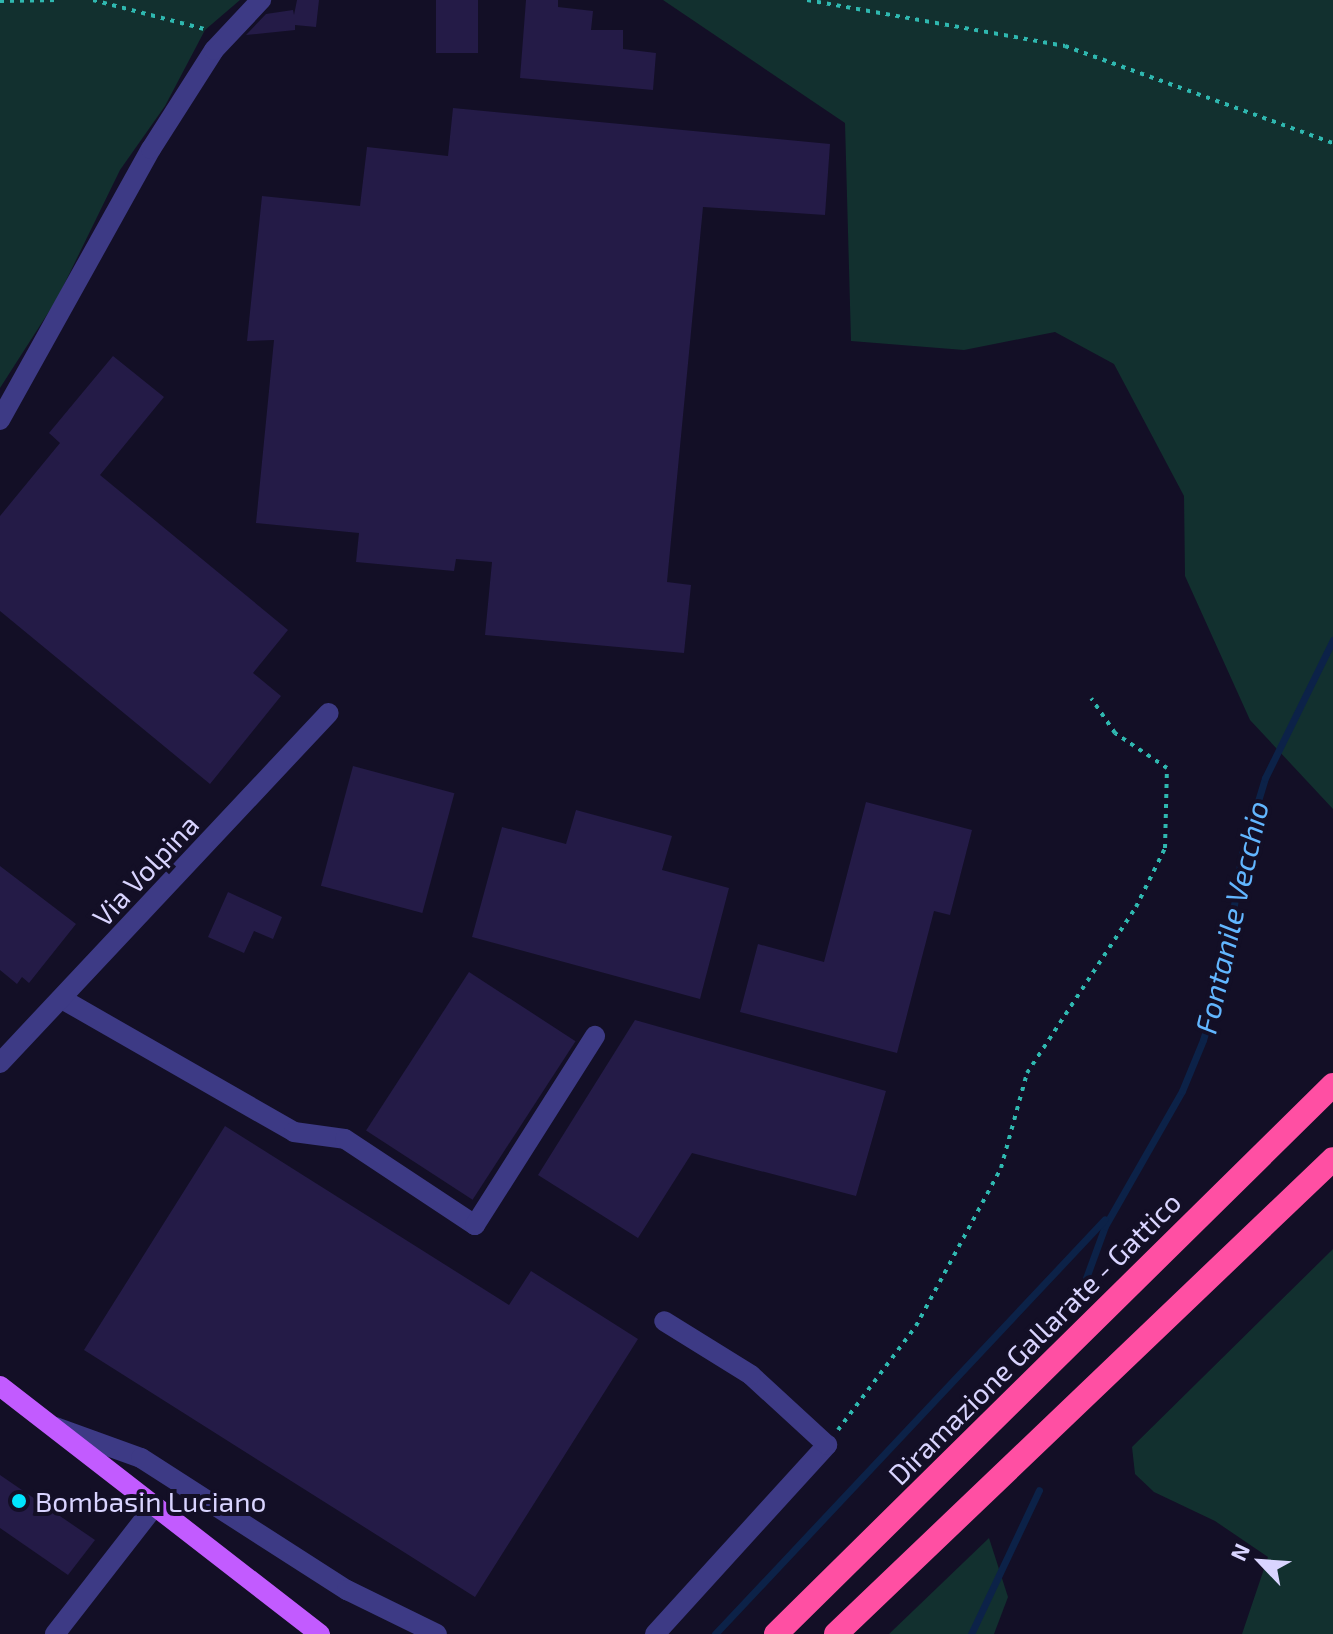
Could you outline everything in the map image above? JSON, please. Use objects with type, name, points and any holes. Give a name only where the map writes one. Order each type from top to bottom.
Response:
[{"type":"highway","name":"Diramazione Gallarate - Gattico","points":[[776,1634],[1333,1085]]},
{"type":"highway","points":[[836,1634],[1333,1159]]},
{"type":"main road","points":[[0,1386],[320,1634]]},
{"type":"street","points":[[0,420],[151,149],[226,34],[261,0]]},
{"type":"street","name":"Via Volpina","points":[[0,1063],[329,713]]},
{"type":"street","points":[[62,999],[294,1132],[345,1139],[475,1225],[595,1036]]},
{"type":"street","points":[[655,1634],[827,1445],[751,1375],[664,1321]]},
{"type":"street","points":[[46,1424],[141,1458],[347,1590],[437,1634]]},
{"type":"street","points":[[55,1634],[154,1507]]},
{"type":"path","points":[[0,1],[59,0]]},
{"type":"path","points":[[93,0],[226,34]]},
{"type":"path","points":[[807,0],[1065,46],[1333,143]]},
{"type":"path","points":[[827,1445],[916,1326],[1001,1168],[1027,1073],[1136,907],[1165,848],[1167,768],[1115,733],[1091,698]]},
{"type":"green space","points":[[0,0],[240,0],[205,30],[165,106],[120,170],[57,299],[0,388]]},
{"type":"green space","points":[[663,0],[1333,0],[1333,809],[1250,720],[1185,576],[1184,496],[1114,364],[1055,332],[964,350],[851,341],[845,123]]},
{"type":"green space","points":[[1333,1249],[1333,1634],[1242,1634],[1268,1557],[1215,1521],[1154,1492],[1135,1474],[1132,1447]]},
{"type":"green space","points":[[989,1538],[1008,1597],[994,1634],[889,1634]]},
{"type":"building","points":[[297,0],[319,0],[316,27],[295,25],[295,30],[246,35],[266,14],[293,10],[294,15]]},
{"type":"building","points":[[436,0],[478,0],[478,53],[436,53]]},
{"type":"building","points":[[526,0],[558,0],[558,7],[593,11],[591,30],[623,30],[623,49],[656,53],[653,90],[520,78]]},
{"type":"building","points":[[453,108],[830,144],[825,215],[703,207],[667,582],[691,585],[684,653],[485,635],[492,562],[456,559],[454,571],[356,562],[359,533],[256,523],[274,340],[247,341],[262,196],[360,206],[367,147],[448,156]]},
{"type":"building","points":[[113,356],[164,397],[100,475],[288,630],[253,673],[281,696],[210,784],[0,611],[0,516],[60,443],[49,433]]},
{"type":"building","points":[[353,766],[454,793],[422,913],[321,886]]},
{"type":"building","points":[[866,802],[972,830],[950,915],[934,911],[897,1053],[740,1012],[758,944],[824,962]]},
{"type":"building","points":[[576,810],[672,836],[662,870],[729,888],[700,999],[472,937],[502,827],[566,844]]},
{"type":"building","points":[[0,866],[76,924],[29,983],[22,977],[17,984],[0,970]]},
{"type":"building","points":[[228,892],[282,917],[273,939],[254,931],[244,953],[208,937]]},
{"type":"building","points":[[469,972],[576,1041],[473,1200],[366,1131]]},
{"type":"building","points":[[635,1020],[886,1091],[856,1196],[692,1153],[638,1238],[538,1175]]},
{"type":"building","points":[[225,1126],[509,1305],[531,1271],[638,1339],[475,1597],[84,1350]]},
{"type":"building","name":"Bombasin Luciano","points":[[0,1475],[95,1540],[68,1575],[0,1528]]},
{"type":"waterway","name":"Fontanile Vecchio","points":[[1086,1278],[1105,1226],[1182,1091],[1203,1040],[1225,966],[1241,857],[1265,778],[1333,640]]},
{"type":"waterway","points":[[715,1634],[1105,1219]]},
{"type":"waterway","name":"Fontanile Vecchio","points":[[971,1634],[1039,1490]]},
{"type":"place","name":"Bombasin Luciano","points":[[19,1501]]}]
